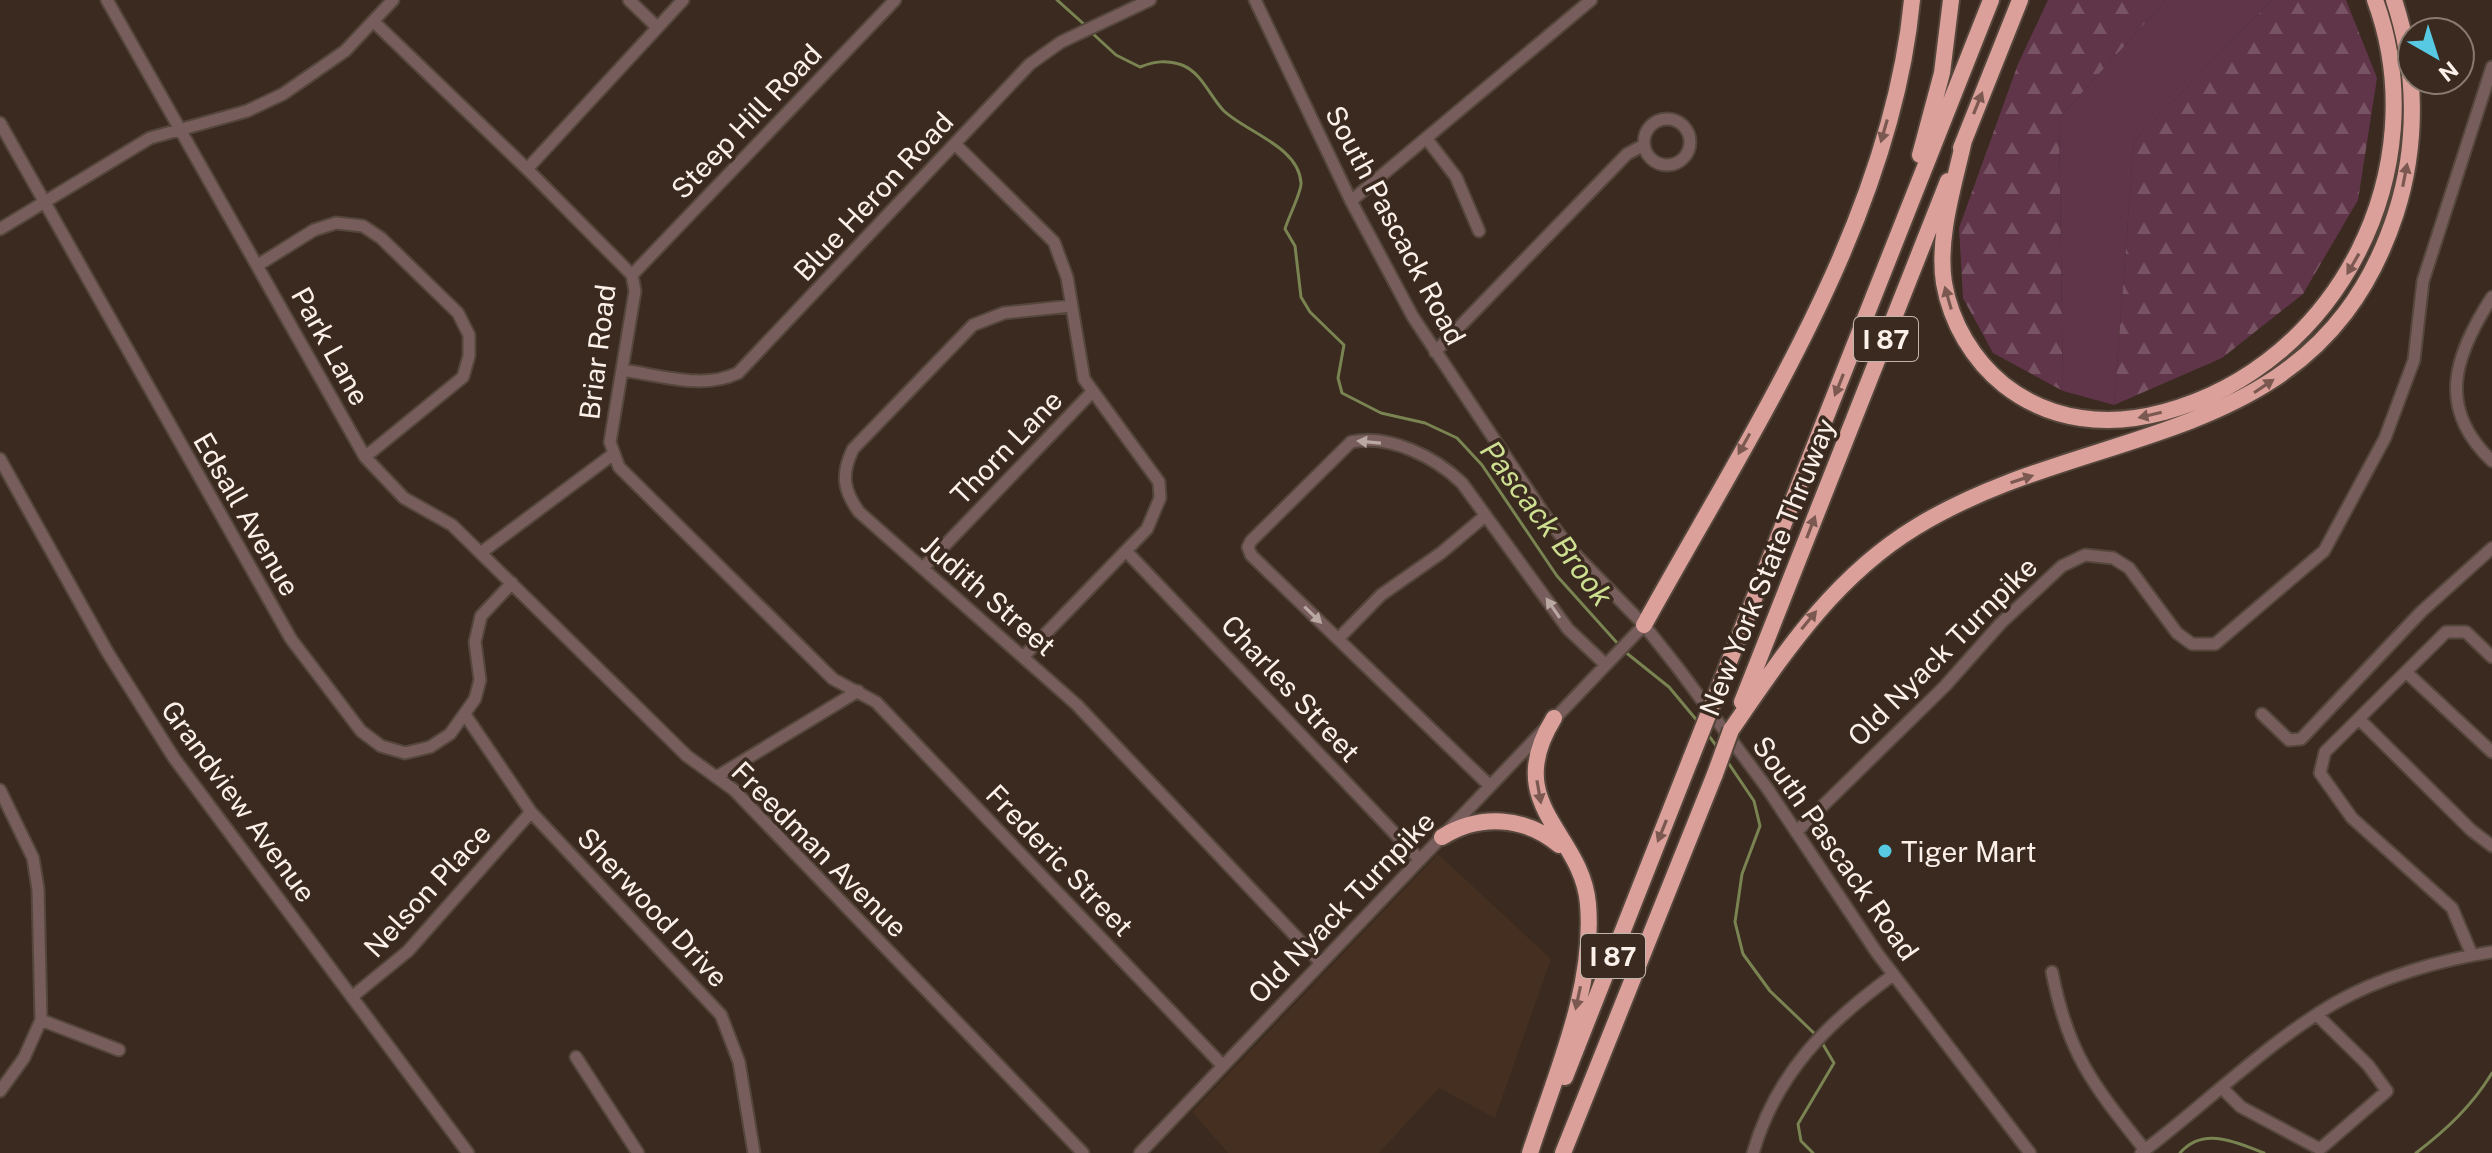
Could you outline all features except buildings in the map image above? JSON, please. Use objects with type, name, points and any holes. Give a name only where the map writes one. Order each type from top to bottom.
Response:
[{"type":"highway","points":[[1644,625],[1784,371],[1835,269],[1884,132],[1900,71],[1912,0]]},
{"type":"highway","points":[[1899,233],[1939,89],[1951,0]]},
{"type":"highway","name":"New York State Thruway","points":[[1533,1153],[1991,0]]},
{"type":"highway","name":"New York State Thruway","points":[[1563,1153],[1731,730],[1758,681],[2020,0]]},
{"type":"highway","points":[[1964,140],[1944,237],[1943,268],[1953,314],[1978,358],[2019,396],[2063,415],[2092,420],[2122,420],[2185,406],[2244,378],[2300,334],[2335,293],[2369,233],[2385,183],[2394,121],[2390,60],[2375,0]]},
{"type":"highway","points":[[1758,681],[1829,596],[1877,554],[1915,527],[1982,493],[2221,410],[2285,371],[2325,334],[2360,290],[2378,257],[2403,186],[2412,132],[2412,95],[2407,48],[2394,0]]},
{"type":"highway","points":[[1533,1153],[1582,976],[1588,907],[1576,867],[1547,819],[1538,790],[1540,751],[1554,718]]},
{"type":"highway","points":[[1442,837],[1472,823],[1517,823],[1551,838],[1576,867]]},
{"type":"street","name":"Park Lane","points":[[107,0],[365,457],[404,498],[452,525],[482,552]]},
{"type":"street","points":[[0,229],[150,138],[247,111],[283,94],[335,59],[393,0]]},
{"type":"street","points":[[629,0],[657,27]]},
{"type":"street","points":[[527,169],[683,0]]},
{"type":"street","name":"Steep Hill Road","points":[[632,275],[895,0]]},
{"type":"street","name":"Blue Heron Road","points":[[622,370],[703,382],[721,381],[738,373],[1038,58],[1082,32],[1150,0]]},
{"type":"street","name":"South Pascack Road","points":[[1255,0],[1351,201],[1435,352],[1544,514],[1573,552],[1644,625],[1701,698],[1893,975],[2030,1153]]},
{"type":"street","points":[[1351,201],[1591,0]]},
{"type":"street","name":"Briar Road","points":[[373,21],[632,275],[635,291],[610,442],[612,455],[619,467],[833,679],[858,691]]},
{"type":"street","name":"Old Nyack Turnpike","points":[[1796,832],[2062,566],[2085,555],[2113,558],[2129,568],[2177,633],[2192,644],[2215,644],[2324,551],[2385,438],[2414,360],[2423,281],[2492,67]]},
{"type":"street","points":[[1435,352],[1627,154],[1644,145],[1649,127],[1665,119],[1682,123],[1691,139],[1686,157],[1670,165],[1653,161],[1644,145]]},
{"type":"street","name":"Edsall Avenue","points":[[0,123],[291,639],[361,731],[381,746],[405,753],[430,747],[450,734],[466,716]]},
{"type":"street","points":[[1426,138],[1456,177],[1479,231]]},
{"type":"street","points":[[955,144],[1054,242],[1063,257],[1079,362],[1091,393],[1159,482],[1160,498],[1156,514],[1126,551],[1023,657]]},
{"type":"street","points":[[258,265],[314,230],[336,223],[363,226],[381,238],[458,313],[469,335],[469,356],[463,377],[365,457]]},
{"type":"street","points":[[2492,297],[2471,337],[2455,389],[2462,424],[2469,438],[2492,461]]},
{"type":"street","name":"Judith Street","points":[[1071,306],[1004,313],[973,325],[853,449],[845,466],[844,483],[849,499],[859,512],[1077,705],[1321,963]]},
{"type":"street","name":"Thorn Lane","points":[[923,568],[1091,393]]},
{"type":"street","points":[[1490,786],[1251,555],[1248,547],[1345,446],[1365,440],[1424,455],[1444,466],[1462,483],[1568,629],[1611,660]]},
{"type":"street","points":[[482,552],[612,455]]},
{"type":"street","name":"Grandview Avenue","points":[[0,459],[140,707],[468,1153]]},
{"type":"street","points":[[1338,639],[1381,595],[1441,553],[1485,516]]},
{"type":"street","points":[[2262,714],[2289,740],[2301,739],[2421,612],[2492,548]]},
{"type":"street","name":"Charles Street","points":[[1126,551],[1420,860]]},
{"type":"street","name":"Freedman Avenue","points":[[482,552],[687,756],[718,776],[1083,1153]]},
{"type":"street","points":[[466,716],[480,680],[475,642],[481,616],[512,583]]},
{"type":"street","name":"Old Nyack Turnpike","points":[[1140,1153],[1644,625]]},
{"type":"street","points":[[2472,955],[2452,908],[2352,818],[2320,773],[2325,752],[2451,629],[2466,632],[2492,657]]},
{"type":"street","points":[[2406,672],[2492,752]]},
{"type":"street","points":[[718,776],[858,691]]},
{"type":"street","name":"Frederic Street","points":[[858,691],[876,702],[1223,1066]]},
{"type":"street","name":"Sherwood Drive","points":[[466,716],[531,812],[721,1015],[739,1062],[754,1153]]},
{"type":"street","points":[[2359,719],[2471,830],[2492,846]]},
{"type":"street","points":[[0,790],[33,858],[38,889],[41,1020],[24,1058],[0,1091]]},
{"type":"street","name":"Nelson Place","points":[[353,996],[408,951],[531,812]]},
{"type":"street","points":[[2052,972],[2070,1044],[2097,1090],[2143,1151],[2317,1015],[2378,984],[2472,955],[2492,952]]},
{"type":"street","points":[[1753,1153],[1772,1103],[1809,1047],[1822,1032],[1893,975]]},
{"type":"street","points":[[2223,1089],[2241,1107],[2320,1149],[2387,1091],[2368,1065],[2317,1015]]},
{"type":"street","points":[[41,1020],[119,1050]]},
{"type":"street","points":[[576,1057],[638,1153]]},
{"type":"shaded area","points":[[1438,854],[1551,959],[1495,1118],[1439,1088],[1379,1153],[1228,1153],[1192,1112]]},
{"type":"green space","points":[[2048,0],[2166,0],[2059,118],[2063,391],[1993,353],[1963,298],[1959,228],[2018,64]]},
{"type":"green space","points":[[2166,0],[2272,0],[2134,141],[2114,405],[2063,391],[2059,118]]},
{"type":"green space","points":[[2272,0],[2346,0],[2377,78],[2358,200],[2303,294],[2222,358],[2114,405],[2134,141]]},
{"type":"waterway","name":"Pascack Brook","points":[[1057,0],[1086,26]]},
{"type":"waterway","name":"Pascack Brook","points":[[1091,32],[1116,55],[1140,67],[1166,62],[1189,69],[1223,110],[1291,159],[1298,170],[1301,187],[1285,229],[1295,246],[1301,297],[1310,312],[1344,345],[1338,378],[1342,393],[1381,413],[1425,423],[1457,438],[1482,465],[1557,576],[1619,645]]},
{"type":"waterway","name":"Pascack Brook","points":[[1624,651],[1669,687],[1699,723]]},
{"type":"waterway","name":"Pascack Brook","points":[[1706,732],[1718,748]]},
{"type":"waterway","name":"Pascack Brook","points":[[1727,761],[1754,801],[1760,826],[1742,874],[1735,922],[1743,954],[1770,991],[1816,1035]]},
{"type":"waterway","name":"Pascack Brook","points":[[1813,1153],[1801,1141],[1798,1124],[1834,1063],[1821,1041]]},
{"type":"waterway","name":"Pascack Brook","points":[[2416,1153],[2458,1117],[2492,1073]]},
{"type":"waterway","name":"Pascack Brook","points":[[2180,1153],[2189,1145],[2209,1138],[2231,1141],[2264,1153]]},
{"type":"place","name":"Tiger Mart","points":[[1885,851]]}]
